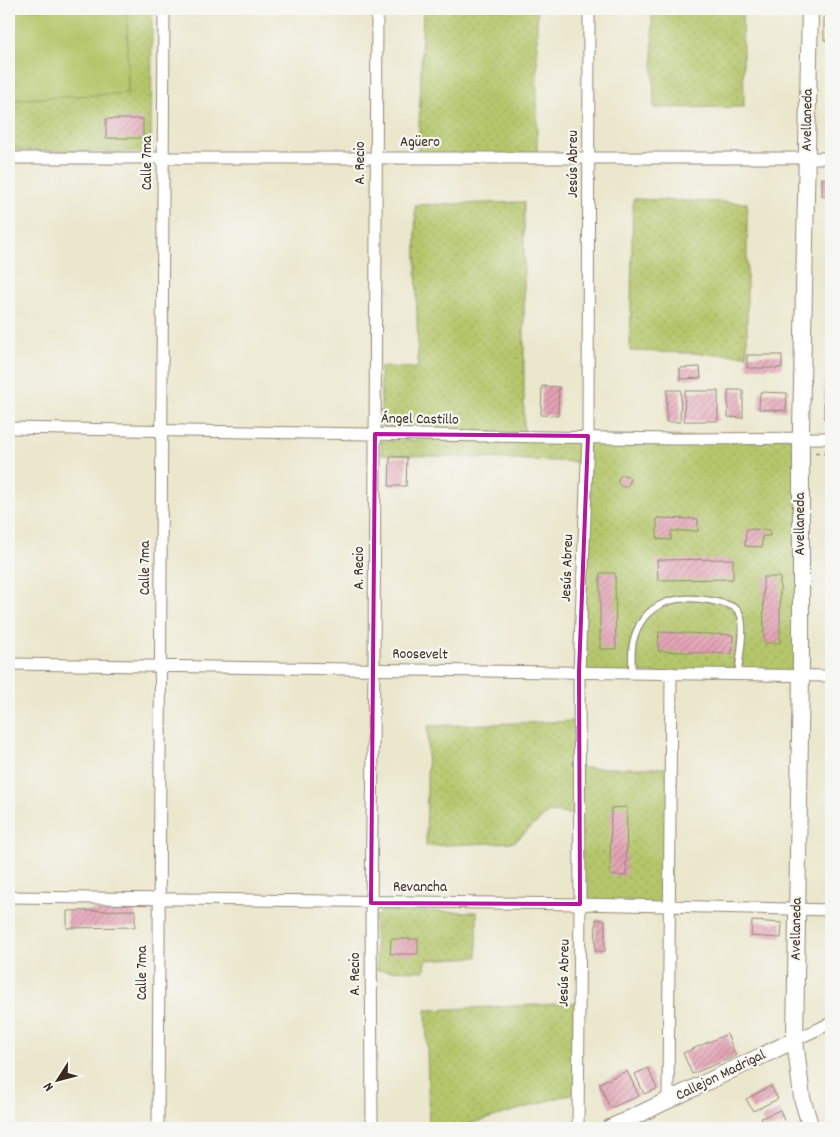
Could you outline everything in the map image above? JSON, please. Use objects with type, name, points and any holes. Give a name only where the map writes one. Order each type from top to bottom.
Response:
[{"type":"street","name":"Calle 7ma","points":[[158,1128],[164,9]]},
{"type":"street","name":"A. Recio","points":[[372,1128],[371,903],[377,9]]},
{"type":"street","name":"Jesús Abreu","points":[[578,1128],[580,904],[579,672],[588,436],[589,9]]},
{"type":"street","name":"Avellaneda","points":[[810,9],[801,438],[801,676],[795,1040],[802,1098],[811,1128]]},
{"type":"street","name":"Agüero","points":[[9,158],[831,158]]},
{"type":"street","name":"Ángel Castillo","points":[[9,428],[588,436],[672,439],[831,438]]},
{"type":"street","name":"Roosevelt","points":[[9,664],[831,676]]},
{"type":"street","points":[[668,1102],[671,674]]},
{"type":"street","name":"Revancha","points":[[9,897],[158,901],[580,904],[831,910]]},
{"type":"street","name":"Callejon Madrigal","points":[[610,1128],[831,1023]]},
{"type":"lane","points":[[632,673],[633,644],[638,626],[648,613],[659,604],[679,598],[703,599],[732,606],[740,613],[742,625],[738,675]]},
{"type":"highlighted area","points":[[375,434],[588,436],[579,672],[580,904],[371,903]]},
{"type":"green space","points":[[9,9],[152,9],[151,152],[9,150]]},
{"type":"green space","points":[[9,9],[127,9],[128,93],[9,100]]},
{"type":"green space","points":[[423,9],[537,9],[537,158],[418,158]]},
{"type":"green space","points":[[652,9],[742,9],[744,107],[654,108]]},
{"type":"green space","points":[[633,199],[747,203],[747,355],[630,351]]},
{"type":"green space","points":[[524,202],[524,435],[801,438],[801,676],[579,672],[588,437],[579,446],[581,462],[381,454],[381,441],[418,440],[417,427],[382,426],[380,367],[418,368],[415,205]]},
{"type":"green space","points":[[579,721],[580,768],[670,768],[669,906],[580,904],[580,815],[549,812],[514,842],[426,846],[428,726]]},
{"type":"green space","points":[[384,911],[477,912],[477,957],[426,960],[425,971],[377,970],[374,917]]},
{"type":"green space","points":[[579,1003],[578,1092],[456,1128],[429,1128],[426,1010]]},
{"type":"building","points":[[824,9],[831,9],[831,40],[824,40]]},
{"type":"building","points":[[106,119],[143,119],[143,138],[106,138]]},
{"type":"building","points":[[822,178],[831,179],[831,196],[822,196]]},
{"type":"building","points":[[747,355],[782,355],[782,368],[747,368]]},
{"type":"building","points":[[700,367],[701,378],[680,379],[680,368]]},
{"type":"building","points":[[824,382],[831,382],[831,419],[824,419]]},
{"type":"building","points":[[542,386],[559,387],[558,416],[541,415]]},
{"type":"building","points":[[667,390],[681,390],[680,422],[666,422]]},
{"type":"building","points":[[728,390],[743,390],[743,418],[728,417]]},
{"type":"building","points":[[685,391],[718,391],[718,421],[684,421]]},
{"type":"building","points":[[760,392],[787,393],[786,411],[759,409]]},
{"type":"building","points":[[390,457],[407,457],[406,486],[389,486]]},
{"type":"building","points":[[622,475],[626,475],[630,481],[626,487],[622,487],[618,483],[618,479]]},
{"type":"building","points":[[657,518],[698,519],[698,531],[671,531],[671,540],[657,539]]},
{"type":"building","points":[[746,529],[770,530],[770,536],[762,536],[762,547],[745,546]]},
{"type":"building","points":[[733,559],[733,579],[658,580],[657,560]]},
{"type":"building","points":[[600,573],[615,573],[616,649],[600,649]]},
{"type":"building","points":[[763,577],[780,577],[780,643],[764,643]]},
{"type":"building","points":[[659,632],[733,635],[732,654],[658,651]]},
{"type":"building","points":[[627,807],[626,876],[610,875],[611,808]]},
{"type":"building","points":[[135,910],[135,927],[67,928],[67,911]]},
{"type":"building","points":[[596,919],[605,920],[605,951],[595,951]]},
{"type":"building","points":[[752,921],[782,923],[781,938],[751,936]]},
{"type":"building","points":[[391,939],[418,939],[418,954],[390,954]]},
{"type":"building","points":[[727,1034],[736,1056],[692,1074],[683,1053]]},
{"type":"building","points":[[648,1068],[657,1089],[644,1094],[635,1074]]},
{"type":"building","points":[[627,1071],[639,1096],[610,1108],[599,1083]]},
{"type":"building","points":[[771,1086],[778,1099],[753,1111],[746,1099]]},
{"type":"building","points":[[780,1110],[785,1123],[773,1128],[765,1128],[761,1118]]}]
